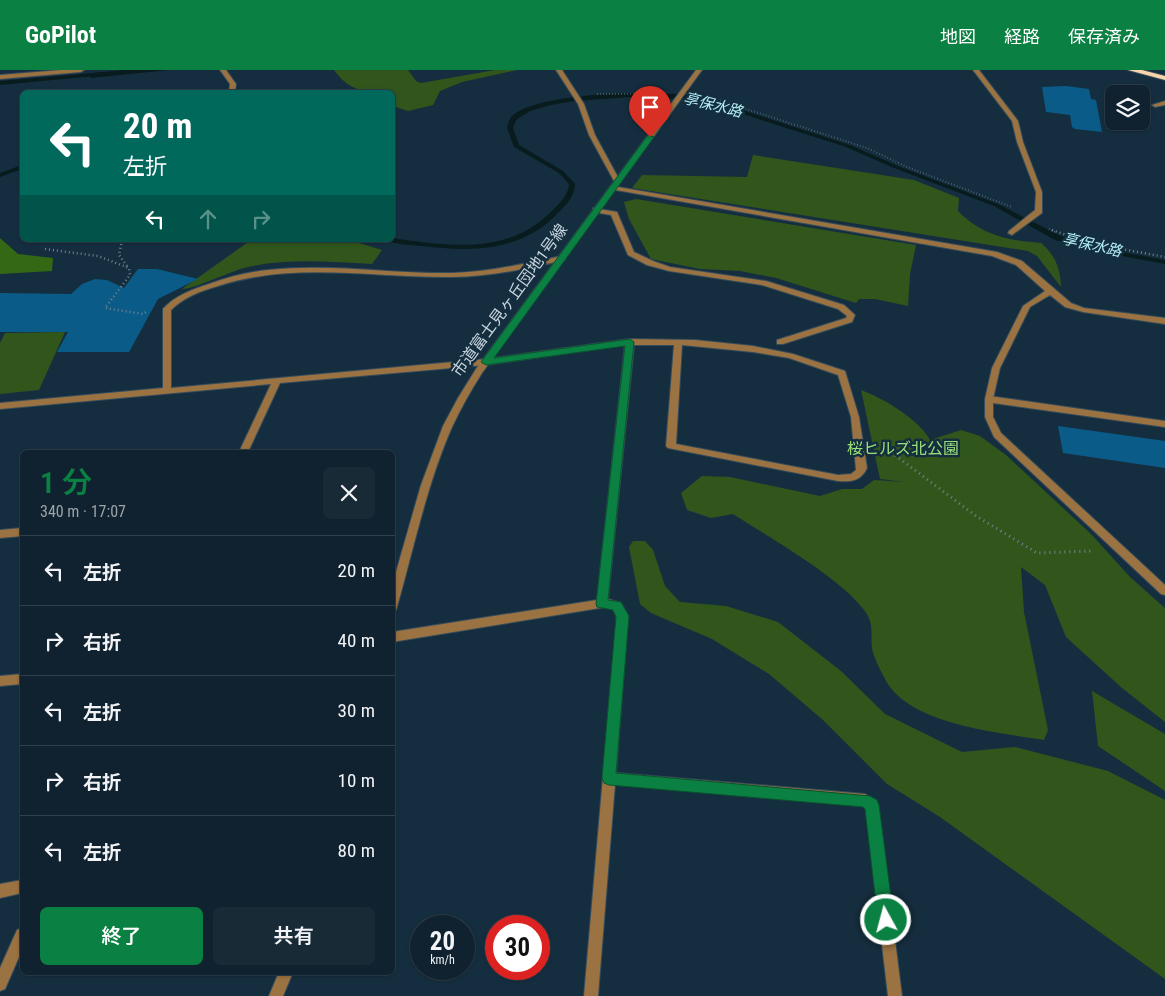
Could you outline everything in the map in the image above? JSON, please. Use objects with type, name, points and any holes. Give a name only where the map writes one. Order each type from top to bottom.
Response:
[{"type":"highway","points":[[1132,70],[1165,78]]},
{"type":"street","points":[[0,77],[81,70]]},
{"type":"street","points":[[223,70],[233,84],[232,90]]},
{"type":"street","points":[[559,70],[577,98],[615,184],[994,254],[1019,263],[1050,291],[1075,308],[1165,321]]},
{"type":"street","name":"市道富士見ヶ丘団地1号線","points":[[395,596],[438,446],[460,401],[486,362],[699,70]]},
{"type":"street","points":[[976,70],[1015,121],[1020,142],[1039,192],[1040,207],[1033,216],[1012,232]]},
{"type":"street","points":[[1155,105],[1165,103]]},
{"type":"street","points":[[596,210],[614,214],[631,253],[650,264],[669,269],[763,283],[841,307],[851,314],[849,320],[780,342]]},
{"type":"street","points":[[167,391],[167,309],[196,291],[229,278],[255,272],[307,268],[464,275],[562,258]]},
{"type":"street","points":[[1050,291],[1028,306],[996,368],[989,399],[989,417],[998,435],[1163,587]]},
{"type":"street","points":[[602,604],[630,342]]},
{"type":"street","points":[[0,406],[486,362],[630,342],[678,343],[769,352],[839,371],[844,376],[855,416],[862,468],[860,474],[850,478],[838,478],[671,446],[678,343]]},
{"type":"street","points":[[245,450],[278,381]]},
{"type":"street","points":[[989,399],[1165,424]]},
{"type":"street","points":[[0,534],[20,532]]},
{"type":"street","points":[[395,637],[602,604],[616,606],[623,616],[591,996]]},
{"type":"street","points":[[0,682],[20,678]]},
{"type":"street","points":[[609,778],[866,800],[872,805],[895,996]]},
{"type":"street","points":[[0,891],[20,888]]},
{"type":"street","points":[[0,984],[20,939]]},
{"type":"street","points":[[276,996],[285,975]]},
{"type":"path","points":[[594,94],[667,94]]},
{"type":"path","points":[[697,94],[868,148],[907,167],[1033,216],[1048,228],[1071,238],[1127,251],[1165,257]]},
{"type":"path","points":[[122,242],[119,255],[128,268],[130,275],[105,308],[144,314]]},
{"type":"path","points":[[45,249],[90,254],[111,260],[128,268]]},
{"type":"path","points":[[855,416],[892,453],[969,510],[1037,553],[1122,550]]},
{"type":"green space","points":[[334,70],[408,70],[416,81],[421,83],[495,70],[517,70],[462,82],[440,91],[433,105],[408,111],[395,107],[395,90],[360,90],[340,78]]},
{"type":"green space","points":[[753,155],[914,180],[959,198],[958,211],[986,231],[1006,238],[1041,243],[1056,263],[1060,274],[1061,287],[1037,256],[1028,251],[632,188],[642,175],[747,177]]},
{"type":"green space","points":[[636,199],[916,245],[910,274],[908,306],[875,299],[859,299],[856,303],[776,278],[740,271],[700,269],[651,259],[629,219],[624,202]]},
{"type":"green space","points":[[0,238],[18,254],[53,258],[52,271],[0,274]]},
{"type":"green space","points":[[248,242],[356,242],[382,250],[372,264],[310,261],[278,262],[248,267],[182,289]]},
{"type":"green space","points":[[65,332],[39,390],[0,394],[0,343],[5,333]]},
{"type":"green space","name":"桜ヒルズ北公園","points":[[861,390],[880,398],[900,410],[925,432],[930,440],[961,430],[980,436],[1006,455],[1091,534],[1130,577],[1165,608],[1165,722],[1122,688],[1066,637],[1045,585],[1021,567],[1024,612],[1048,730],[1044,740],[955,724],[932,716],[912,706],[895,693],[884,677],[873,653],[871,626],[868,615],[837,584],[803,558],[733,514],[711,518],[687,510],[681,493],[702,476],[730,477],[820,496],[842,489],[862,489],[874,480],[905,482],[880,479]]},
{"type":"green space","points":[[633,541],[645,541],[653,550],[665,586],[680,602],[726,606],[778,622],[841,671],[885,714],[962,752],[1015,747],[1108,771],[1165,800],[1165,979],[940,817],[887,784],[823,720],[769,674],[712,639],[651,613],[640,604],[629,547]]},
{"type":"green space","points":[[1092,691],[1165,734],[1165,791],[1098,746]]},
{"type":"shaded area","points":[[124,70],[169,70],[90,78],[93,73]]},
{"type":"building","points":[[1066,86],[1089,89],[1091,99],[1096,100],[1102,132],[1075,129],[1072,127],[1070,115],[1046,112],[1042,87]]},
{"type":"building","points":[[138,269],[157,269],[198,279],[158,299],[129,352],[57,352],[68,332],[0,332],[0,293],[71,294],[82,284],[95,279],[107,280],[124,288]]},
{"type":"building","points":[[1058,426],[1165,441],[1165,468],[1063,453]]},
{"type":"waterway","points":[[0,83],[104,74]]},
{"type":"waterway","name":"享保水路","points":[[395,240],[460,247],[483,246],[505,242],[526,235],[544,224],[560,207],[570,194],[572,184],[561,172],[516,146],[510,128],[513,119],[528,110],[550,103],[603,96],[658,95],[700,98],[848,146],[896,167],[996,205],[1058,238],[1165,262]]},
{"type":"waterway","name":"享保水路","points":[[0,175],[20,168]]},
{"type":"route","points":[[650,137],[486,362],[630,342],[602,604],[611,603],[620,609],[623,616],[609,778],[866,800],[872,805],[886,920]]}]
